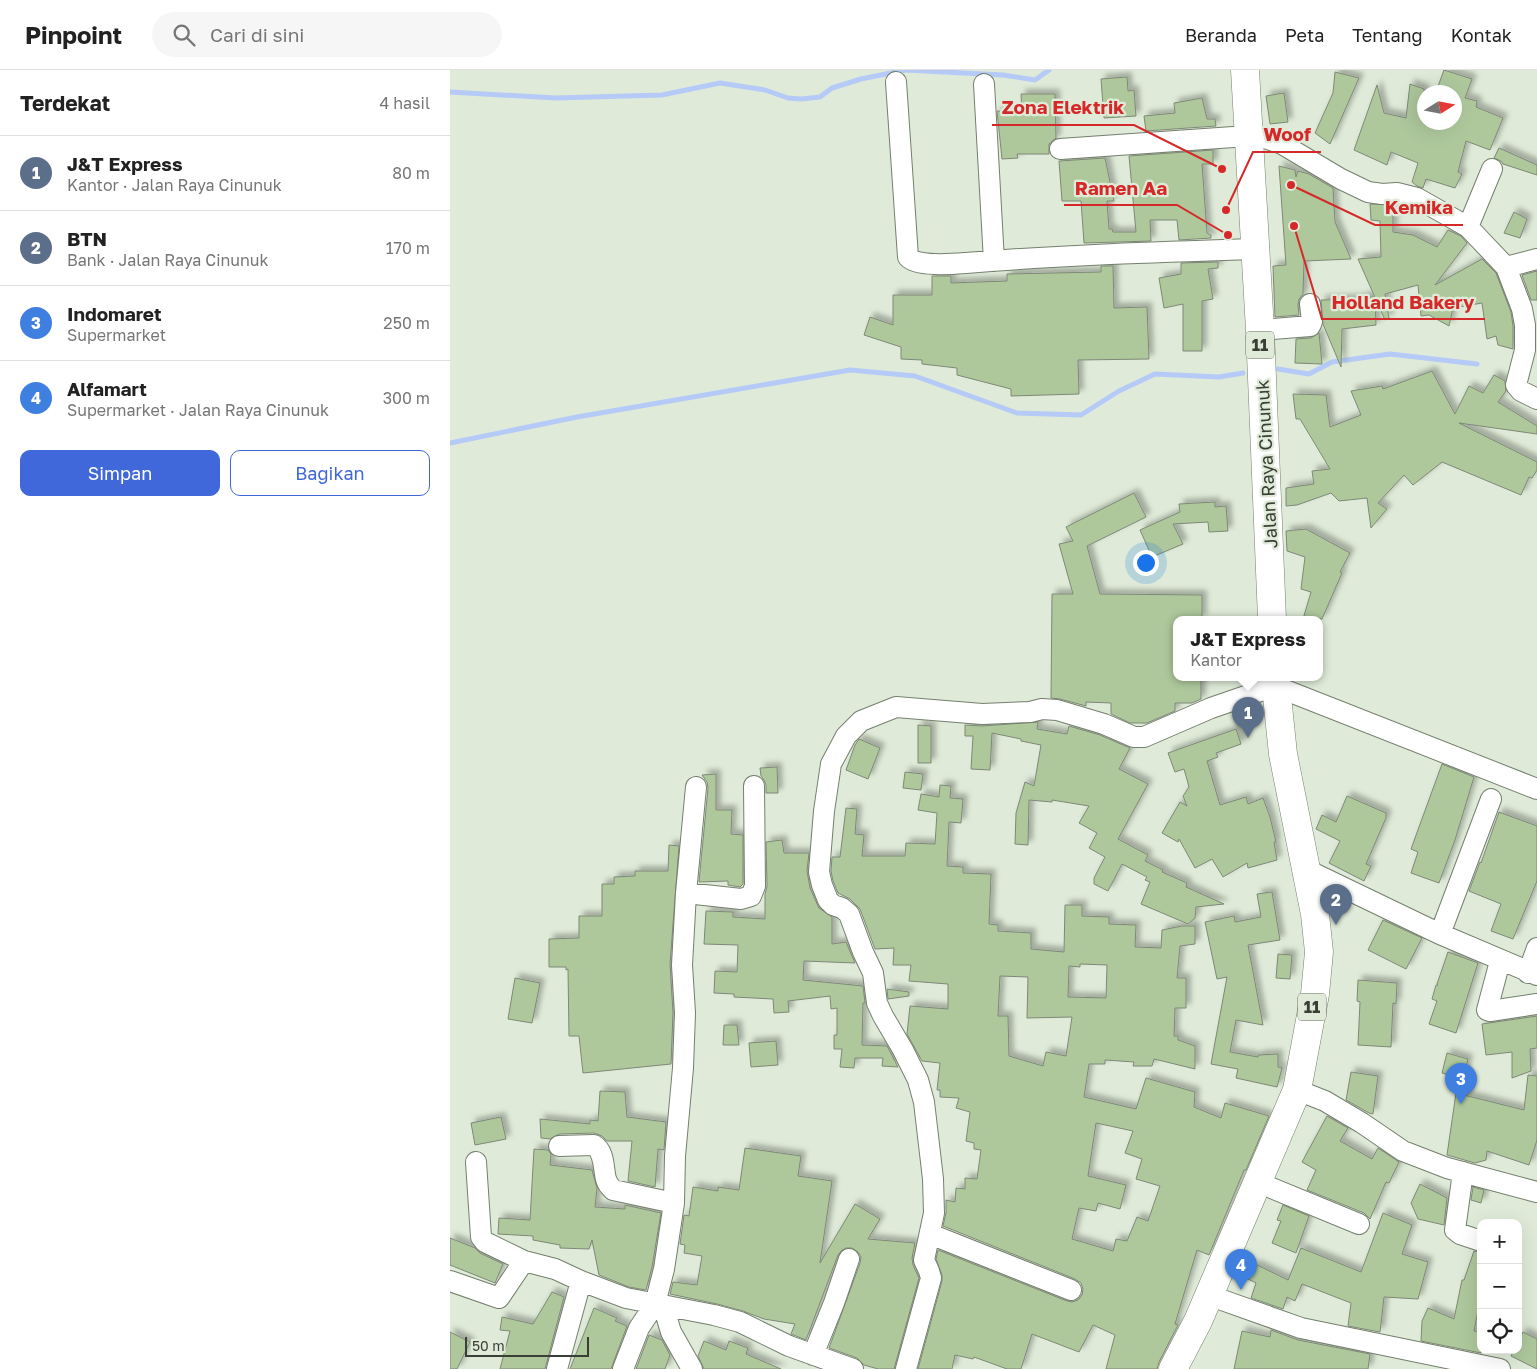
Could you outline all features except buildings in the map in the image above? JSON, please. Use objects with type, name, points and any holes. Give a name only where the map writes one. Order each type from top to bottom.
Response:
[{"type":"highway","name":"Jalan Raya Cinunuk","points":[[1245,70],[1260,330],[1272,616]]},
{"type":"highway","name":"11","points":[[1173,1369],[1198,1321],[1297,1090],[1315,994],[1319,952],[1315,914],[1282,754],[1275,681]]},
{"type":"highway","name":"11","points":[[1187,1369],[1198,1321]]},
{"type":"street","points":[[896,82],[908,257],[915,262],[956,264],[1069,255],[1254,248]]},
{"type":"street","points":[[984,84],[994,261]]},
{"type":"street","points":[[1060,149],[1248,136],[1265,138],[1282,144],[1341,179],[1368,192],[1382,194],[1397,192],[1417,198],[1468,227],[1506,267],[1522,309],[1526,326],[1525,350],[1516,385],[1521,391],[1537,399]]},
{"type":"street","points":[[1468,227],[1492,169]]},
{"type":"street","points":[[1506,267],[1537,259]]},
{"type":"street","points":[[1260,330],[1310,326],[1312,322],[1310,304]]},
{"type":"street","points":[[906,1369],[931,1278],[930,1271],[924,1260],[934,1213],[933,1179],[924,1102],[918,1080],[877,1003],[873,973],[849,914],[828,900],[822,885],[820,872],[824,811],[829,774],[836,753],[846,736],[861,720],[896,707],[975,714],[1030,712],[1042,709],[1057,710],[1104,724],[1134,737],[1144,737],[1275,681],[1537,789]]},
{"type":"street","points":[[686,893],[741,899],[751,896],[755,886],[754,786]]},
{"type":"street","points":[[692,1369],[671,1332],[659,1305],[674,1203],[675,1156],[684,1059],[685,1013],[682,965],[686,893],[696,787]]},
{"type":"street","points":[[1440,934],[1492,799]]},
{"type":"street","points":[[1307,870],[1440,934],[1533,974],[1537,948]]},
{"type":"street","points":[[1500,961],[1487,1010],[1537,1004]]},
{"type":"street","points":[[1297,1090],[1324,1101],[1402,1151],[1463,1172],[1537,1192]]},
{"type":"street","points":[[559,1146],[594,1145],[598,1147],[607,1182],[613,1190],[674,1203]]},
{"type":"street","points":[[476,1162],[481,1237],[485,1242],[524,1261],[555,1269],[626,1298],[740,1322],[789,1346],[853,1369]]},
{"type":"street","points":[[1463,1172],[1455,1230],[1477,1240]]},
{"type":"street","points":[[1257,1182],[1359,1224]]},
{"type":"street","points":[[930,1234],[1071,1290]]},
{"type":"street","points":[[813,1355],[849,1259]]},
{"type":"street","points":[[450,1281],[499,1298],[524,1261]]},
{"type":"street","points":[[557,1369],[581,1281]]},
{"type":"street","points":[[1208,1295],[1301,1328],[1500,1369]]},
{"type":"street","points":[[623,1369],[639,1328],[659,1305]]},
{"type":"waterway","points":[[450,92],[556,98],[662,95],[720,83],[765,90],[788,98],[801,99],[820,97],[832,88],[861,79],[905,70],[1003,75],[1035,80],[1049,70]]},
{"type":"waterway","points":[[1278,369],[1309,374],[1332,362],[1390,354],[1477,364]]},
{"type":"waterway","points":[[450,443],[577,417],[850,370],[915,376],[1017,413],[1081,415],[1119,391],[1155,374],[1219,377],[1243,373]]},
{"type":"place","name":"Zona Elektrik","points":[[1222,169]]},
{"type":"place","name":"Kemika","points":[[1291,185]]},
{"type":"place","name":"Woof","points":[[1226,210]]},
{"type":"place","name":"Holland Bakery","points":[[1294,226]]},
{"type":"place","name":"Ramen Aa","points":[[1228,235]]},
{"type":"place","name":"J&T Express","points":[[1248,738]]},
{"type":"place","name":"BTN","points":[[1336,925]]},
{"type":"place","name":"Indomaret","points":[[1461,1104]]},
{"type":"place","name":"Alfamart","points":[[1241,1290]]}]
